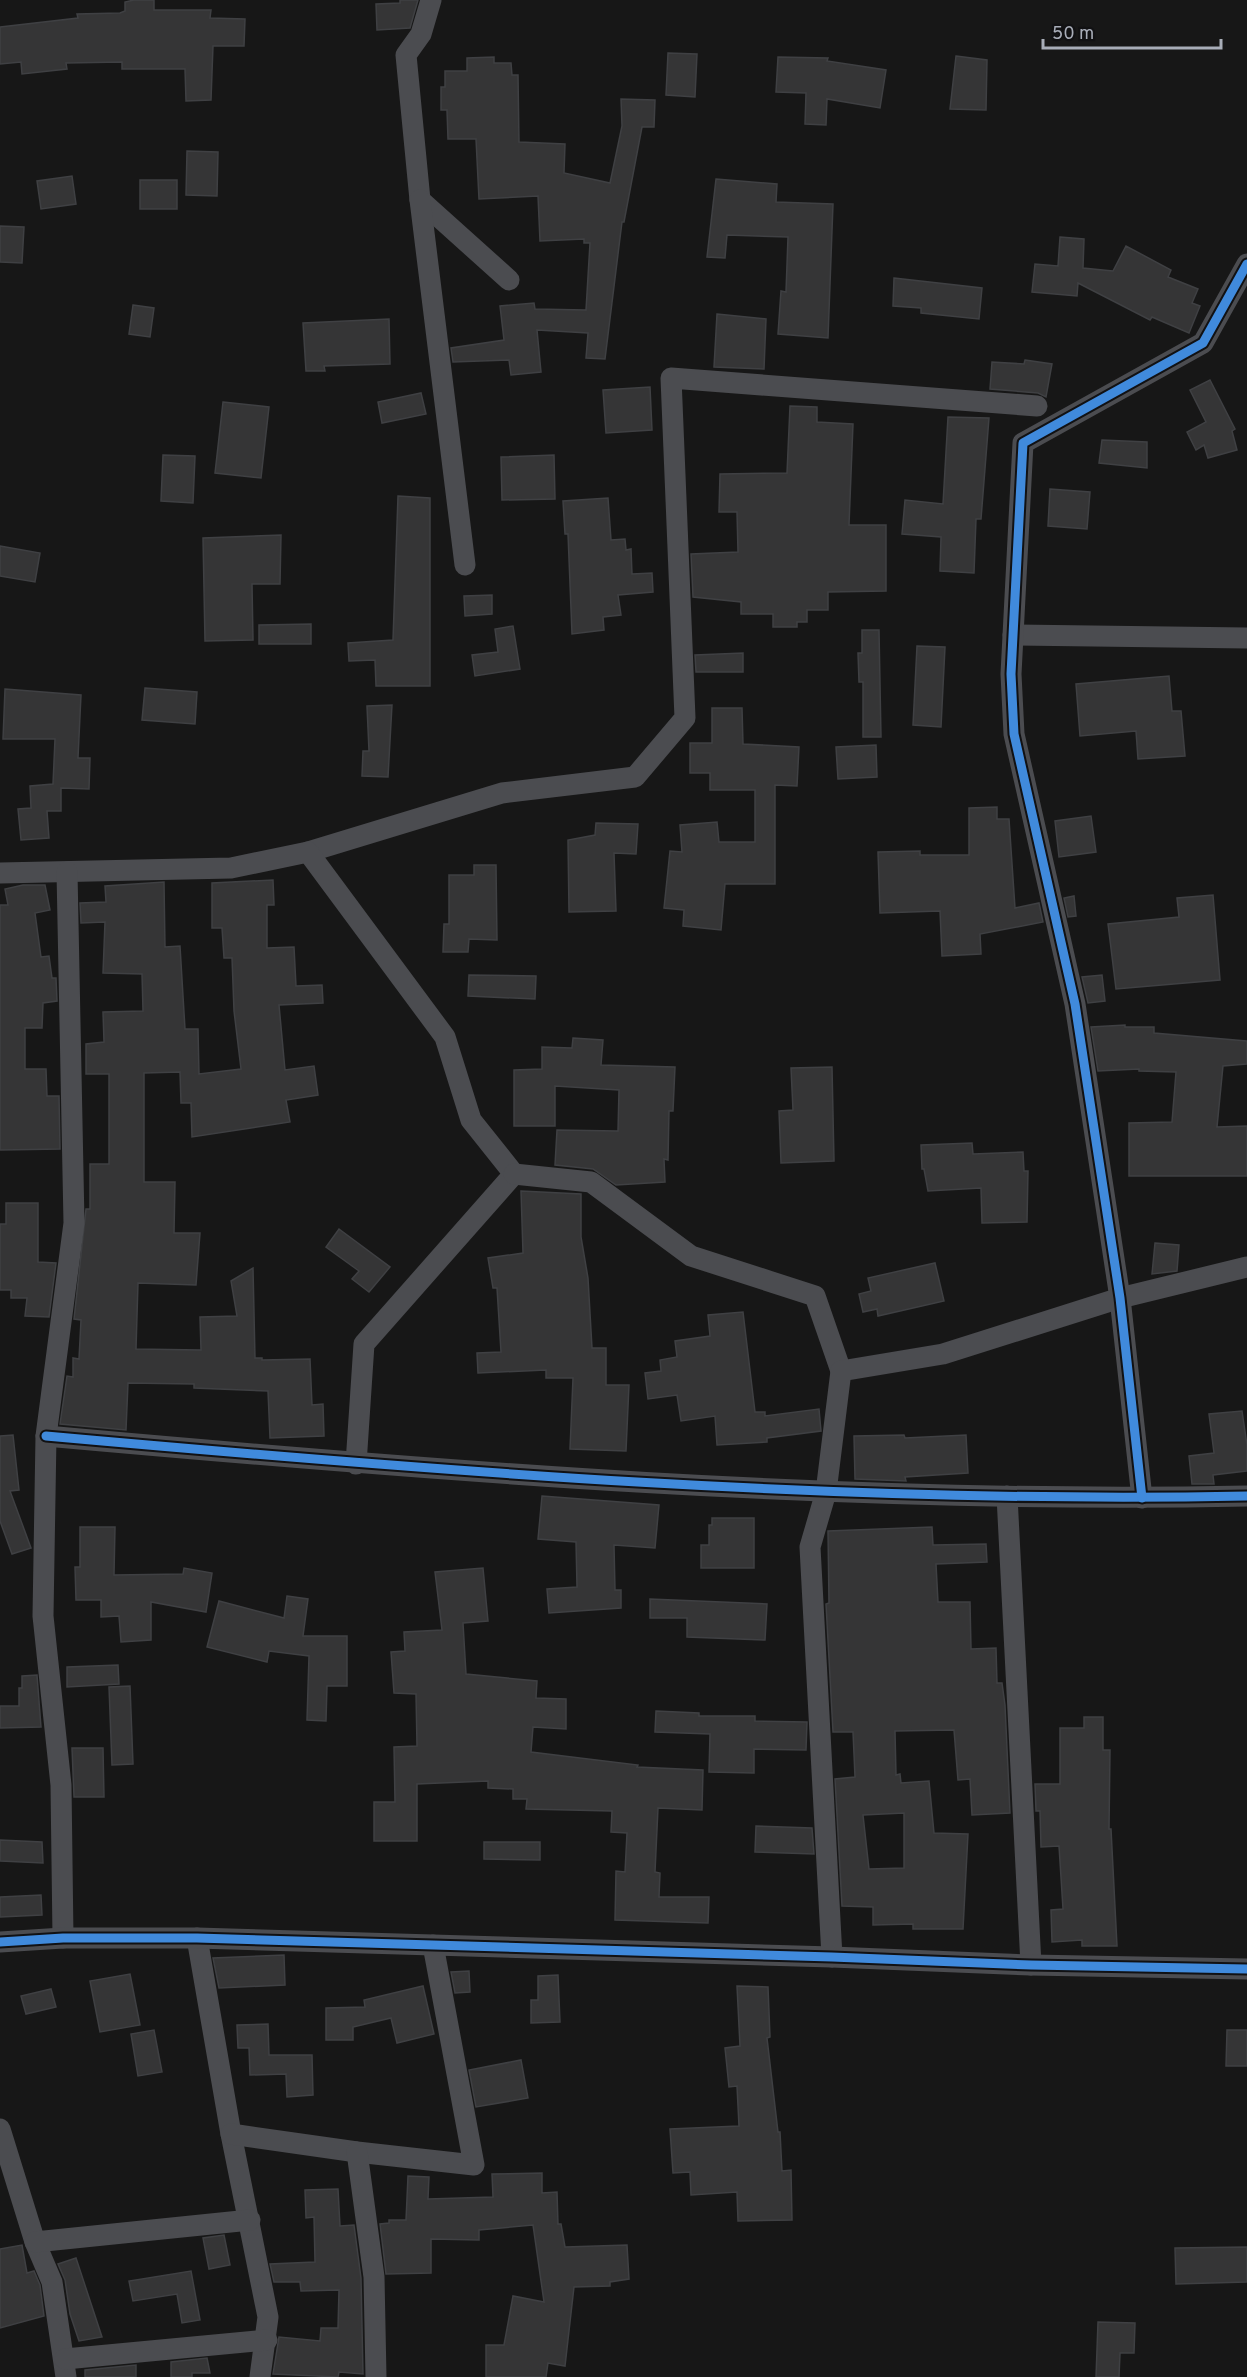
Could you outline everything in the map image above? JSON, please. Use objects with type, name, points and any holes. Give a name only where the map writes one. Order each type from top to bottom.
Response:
[{"type":"street","points":[[431,0],[420,34],[406,55],[420,200],[465,565]]},
{"type":"street","points":[[420,200],[509,280]]},
{"type":"street","points":[[1143,1498],[1120,1298],[1075,1004],[1014,734],[1012,635],[1023,443],[1203,343],[1247,264]]},
{"type":"street","points":[[0,873],[231,868],[308,852],[502,793],[635,777],[685,718],[671,378],[1037,406]]},
{"type":"street","points":[[1012,635],[1247,638]]},
{"type":"street","points":[[308,852],[445,1037],[471,1120],[514,1174],[591,1182],[691,1256],[815,1296],[841,1371],[826,1492],[810,1547],[832,1957]]},
{"type":"street","points":[[63,1938],[61,1785],[43,1616],[46,1436],[74,1223],[67,872]]},
{"type":"street","points":[[356,1464],[364,1344],[514,1174]]},
{"type":"street","points":[[841,1371],[944,1354],[1120,1298],[1247,1267]]},
{"type":"street","points":[[46,1436],[356,1464],[826,1492],[1143,1498],[1247,1496]]},
{"type":"street","points":[[1007,1496],[1031,1965]]},
{"type":"street","points":[[0,1942],[63,1938],[196,1938],[1031,1965],[1247,1969]]},
{"type":"street","points":[[196,1938],[231,2134],[268,2317],[267,2340],[260,2377]]},
{"type":"street","points":[[231,2134],[357,2152],[474,2165],[433,1945]]},
{"type":"street","points":[[0,2129],[35,2242],[52,2282],[65,2368],[267,2340]]},
{"type":"street","points":[[357,2152],[374,2277],[376,2377]]},
{"type":"street","points":[[35,2242],[250,2220]]},
{"type":"building","points":[[154,0],[154,10],[211,10],[210,18],[245,19],[244,46],[213,46],[211,100],[186,101],[185,69],[122,69],[122,62],[66,63],[67,69],[22,74],[21,62],[0,64],[0,27],[78,18],[77,14],[120,13],[125,11],[125,2]]},
{"type":"building","points":[[400,0],[418,0],[410,28],[377,30],[376,4],[400,3]]},
{"type":"building","points":[[668,53],[697,54],[695,97],[666,95]]},
{"type":"building","points":[[956,56],[987,60],[986,110],[950,109]]},
{"type":"building","points":[[494,57],[494,63],[511,63],[512,75],[518,75],[519,142],[565,144],[564,173],[610,183],[622,126],[621,99],[655,100],[654,127],[642,127],[624,222],[622,222],[605,359],[586,358],[588,333],[537,330],[541,372],[511,375],[509,360],[453,362],[451,348],[504,340],[500,306],[534,303],[535,309],[586,310],[590,243],[584,243],[584,239],[540,241],[538,196],[479,199],[476,139],[448,139],[447,110],[441,110],[441,87],[445,87],[445,71],[467,71],[467,58]]},
{"type":"building","points":[[778,57],[828,58],[827,61],[886,70],[880,108],[827,99],[826,125],[805,124],[806,93],[776,92]]},
{"type":"building","points":[[187,151],[218,152],[217,196],[186,195]]},
{"type":"building","points":[[72,176],[76,204],[41,209],[37,181]]},
{"type":"building","points":[[716,179],[777,184],[776,202],[833,204],[828,338],[778,334],[781,291],[786,292],[788,237],[727,235],[725,258],[707,257]]},
{"type":"building","points":[[140,180],[177,180],[177,209],[140,209]]},
{"type":"building","points":[[0,226],[24,227],[22,263],[0,262]]},
{"type":"building","points":[[1060,237],[1084,239],[1083,268],[1113,271],[1126,246],[1171,270],[1168,277],[1198,289],[1192,303],[1200,306],[1189,333],[1152,317],[1150,320],[1078,283],[1077,296],[1032,292],[1035,264],[1058,266]]},
{"type":"building","points":[[894,278],[982,288],[979,319],[921,313],[921,308],[893,306]]},
{"type":"building","points":[[133,305],[154,308],[150,337],[129,334]]},
{"type":"building","points":[[717,314],[766,319],[764,369],[714,367]]},
{"type":"building","points":[[389,319],[390,364],[324,366],[325,371],[306,371],[303,323]]},
{"type":"building","points":[[1025,360],[1052,364],[1046,397],[1038,393],[990,389],[992,362],[1024,364]]},
{"type":"building","points":[[1210,380],[1235,429],[1232,431],[1237,450],[1208,458],[1204,445],[1196,450],[1187,432],[1206,422],[1190,390]]},
{"type":"building","points":[[650,387],[652,430],[606,433],[603,390]]},
{"type":"building","points":[[421,393],[426,414],[382,423],[378,402]]},
{"type":"building","points":[[223,402],[269,407],[261,478],[215,473]]},
{"type":"building","points":[[790,406],[817,407],[817,422],[853,424],[849,525],[886,525],[886,591],[828,592],[828,610],[807,610],[807,622],[797,622],[797,627],[773,627],[773,614],[741,614],[741,602],[693,597],[691,554],[738,552],[737,512],[719,512],[720,474],[787,473]]},
{"type":"building","points":[[948,417],[989,418],[981,519],[976,519],[974,573],[940,571],[941,537],[902,534],[905,500],[943,504]]},
{"type":"building","points":[[1102,440],[1147,442],[1147,468],[1099,463]]},
{"type":"building","points":[[163,455],[195,456],[193,503],[161,501]]},
{"type":"building","points":[[554,455],[555,499],[502,500],[501,457]]},
{"type":"building","points":[[1050,489],[1090,492],[1087,529],[1048,526]]},
{"type":"building","points":[[398,496],[430,498],[430,686],[376,686],[375,660],[349,661],[348,643],[393,640]]},
{"type":"building","points":[[608,498],[611,540],[625,539],[626,550],[631,549],[632,574],[652,573],[653,592],[618,595],[621,615],[603,617],[604,630],[572,634],[568,534],[565,534],[563,501]]},
{"type":"building","points":[[281,535],[280,584],[252,584],[253,640],[205,641],[203,538]]},
{"type":"building","points":[[0,546],[40,553],[35,582],[0,576]]},
{"type":"building","points":[[492,595],[492,614],[465,616],[464,596]]},
{"type":"building","points":[[311,624],[311,644],[259,644],[259,625]]},
{"type":"building","points":[[513,626],[520,669],[475,676],[472,655],[498,652],[495,629]]},
{"type":"building","points":[[862,630],[879,630],[881,737],[863,737],[863,682],[859,682],[858,653],[862,653]]},
{"type":"building","points":[[917,646],[945,647],[941,727],[913,725]]},
{"type":"building","points":[[743,653],[743,672],[696,672],[695,655]]},
{"type":"building","points":[[1169,676],[1172,711],[1181,711],[1185,756],[1138,759],[1136,731],[1080,736],[1076,684]]},
{"type":"building","points":[[145,688],[197,692],[195,724],[142,720]]},
{"type":"building","points":[[5,689],[81,695],[78,758],[90,758],[89,789],[61,788],[61,811],[47,811],[49,838],[21,840],[18,809],[31,808],[30,786],[53,784],[55,739],[3,739]]},
{"type":"building","points":[[392,705],[388,777],[362,776],[363,751],[369,751],[367,706]]},
{"type":"building","points":[[712,708],[742,708],[743,744],[799,747],[797,786],[775,785],[775,884],[725,884],[721,930],[683,926],[684,910],[664,908],[670,851],[682,852],[680,825],[717,822],[719,842],[755,842],[755,790],[710,790],[710,773],[690,773],[690,743],[712,743]]},
{"type":"building","points":[[876,745],[877,777],[838,779],[836,747]]},
{"type":"building","points":[[997,807],[997,819],[1009,819],[1015,908],[1039,903],[1043,922],[980,934],[981,954],[942,956],[940,911],[880,913],[878,852],[920,851],[920,855],[969,855],[969,808]]},
{"type":"building","points":[[1091,816],[1096,852],[1059,857],[1055,821]]},
{"type":"building","points":[[596,823],[638,824],[636,854],[614,853],[616,911],[569,912],[568,840],[595,835]]},
{"type":"building","points":[[474,865],[496,865],[497,940],[469,939],[468,952],[443,952],[444,924],[449,924],[449,875],[474,875]]},
{"type":"building","points":[[273,880],[274,905],[267,905],[267,948],[294,947],[296,986],[322,985],[323,1003],[279,1005],[285,1070],[314,1066],[318,1095],[286,1100],[290,1122],[192,1137],[191,1103],[181,1103],[180,1072],[144,1073],[144,1182],[175,1182],[174,1233],[200,1233],[196,1285],[138,1283],[136,1349],[201,1350],[200,1317],[237,1316],[231,1281],[253,1268],[255,1358],[262,1358],[262,1360],[310,1359],[312,1405],[323,1404],[324,1436],[270,1438],[268,1391],[194,1388],[194,1384],[128,1383],[126,1430],[60,1424],[67,1376],[73,1377],[73,1358],[79,1359],[81,1320],[74,1319],[86,1209],[90,1209],[90,1164],[109,1164],[109,1074],[86,1074],[86,1044],[104,1042],[103,1012],[143,1011],[142,974],[103,973],[105,922],[81,923],[80,903],[106,902],[105,886],[164,882],[165,947],[180,946],[185,1029],[198,1029],[199,1074],[241,1069],[234,1011],[232,958],[224,958],[222,928],[212,928],[212,883]]},
{"type":"building","points":[[23,885],[45,885],[50,910],[35,913],[41,957],[49,956],[52,978],[56,978],[57,1001],[43,1003],[42,1028],[25,1028],[25,1069],[46,1069],[47,1096],[59,1096],[60,1149],[0,1150],[0,905],[8,905],[5,889]]},
{"type":"building","points":[[1213,895],[1220,980],[1116,989],[1108,924],[1179,917],[1177,898]]},
{"type":"building","points":[[1074,896],[1076,916],[1068,917],[1064,898]]},
{"type":"building","points":[[469,975],[536,976],[535,999],[468,996]]},
{"type":"building","points":[[1102,975],[1105,1001],[1088,1003],[1082,977]]},
{"type":"building","points":[[1125,1025],[1125,1027],[1154,1027],[1154,1033],[1247,1041],[1247,1064],[1223,1066],[1217,1127],[1247,1126],[1247,1176],[1129,1176],[1129,1123],[1172,1122],[1176,1072],[1139,1071],[1139,1069],[1098,1071],[1091,1027]]},
{"type":"building","points":[[573,1038],[603,1040],[601,1065],[675,1067],[673,1111],[669,1111],[668,1160],[664,1159],[665,1182],[616,1185],[593,1169],[555,1165],[557,1130],[618,1131],[619,1090],[555,1086],[555,1126],[514,1126],[514,1070],[542,1069],[542,1047],[572,1048]]},
{"type":"building","points":[[832,1067],[834,1161],[781,1163],[779,1111],[793,1110],[791,1068]]},
{"type":"building","points":[[972,1143],[973,1154],[1023,1152],[1024,1171],[1028,1171],[1027,1222],[982,1223],[981,1188],[928,1191],[924,1169],[922,1169],[921,1145]]},
{"type":"building","points":[[521,1191],[581,1194],[581,1237],[588,1278],[592,1348],[606,1348],[606,1385],[629,1385],[626,1451],[570,1449],[573,1378],[546,1378],[546,1370],[478,1373],[477,1353],[501,1352],[497,1288],[493,1288],[488,1258],[523,1253]]},
{"type":"building","points":[[6,1203],[38,1203],[38,1262],[56,1263],[49,1317],[25,1316],[27,1298],[11,1298],[11,1290],[0,1290],[0,1224],[6,1224]]},
{"type":"building","points":[[339,1229],[390,1267],[369,1292],[352,1279],[359,1271],[326,1247]]},
{"type":"building","points":[[1155,1243],[1179,1245],[1177,1271],[1152,1274]]},
{"type":"building","points":[[935,1263],[944,1301],[878,1316],[877,1309],[863,1312],[859,1294],[871,1291],[868,1278]]},
{"type":"building","points":[[743,1312],[755,1412],[765,1412],[765,1416],[819,1409],[821,1431],[767,1438],[767,1442],[717,1445],[715,1416],[681,1421],[677,1395],[648,1399],[645,1373],[661,1371],[660,1360],[677,1357],[675,1341],[710,1336],[708,1315]]},
{"type":"building","points":[[1242,1411],[1247,1445],[1247,1471],[1213,1475],[1214,1484],[1192,1484],[1189,1456],[1214,1453],[1209,1414]]},
{"type":"building","points":[[13,1435],[19,1490],[10,1491],[31,1548],[12,1554],[0,1521],[0,1436]]},
{"type":"building","points":[[904,1435],[905,1438],[966,1435],[968,1473],[905,1477],[906,1481],[855,1479],[854,1436]]},
{"type":"building","points":[[542,1496],[659,1505],[655,1548],[614,1545],[615,1590],[621,1590],[621,1608],[549,1613],[547,1589],[577,1587],[576,1542],[538,1539]]},
{"type":"building","points":[[712,1518],[754,1518],[754,1568],[701,1568],[701,1545],[709,1545],[709,1525],[712,1525]]},
{"type":"building","points":[[80,1527],[115,1527],[114,1575],[183,1574],[184,1568],[212,1573],[206,1612],[151,1602],[151,1640],[121,1642],[119,1616],[101,1617],[101,1600],[76,1600],[75,1567],[80,1567]]},
{"type":"building","points":[[932,1527],[933,1545],[986,1544],[987,1562],[936,1564],[938,1602],[970,1602],[971,1649],[996,1648],[997,1683],[1002,1683],[1005,1705],[1010,1813],[972,1815],[970,1779],[958,1780],[954,1730],[895,1731],[896,1775],[900,1774],[901,1783],[929,1781],[934,1833],[968,1834],[963,1929],[913,1929],[913,1924],[873,1925],[873,1907],[842,1906],[835,1779],[855,1777],[853,1732],[833,1732],[826,1604],[829,1603],[828,1531]],"holes":[[[904,1813],[904,1868],[869,1869],[863,1815]]]},
{"type":"building","points":[[483,1568],[488,1621],[463,1623],[466,1674],[537,1681],[536,1698],[566,1699],[566,1729],[533,1727],[531,1752],[638,1765],[637,1767],[703,1770],[702,1810],[658,1808],[655,1872],[660,1873],[659,1897],[709,1897],[708,1923],[615,1920],[616,1871],[625,1872],[627,1833],[611,1832],[612,1811],[526,1809],[527,1799],[513,1799],[513,1789],[488,1788],[488,1781],[417,1784],[417,1841],[374,1841],[374,1802],[395,1802],[394,1747],[417,1746],[416,1694],[394,1693],[391,1652],[405,1651],[404,1632],[442,1630],[435,1572]]},
{"type":"building","points":[[287,1596],[308,1599],[303,1636],[347,1636],[347,1686],[327,1686],[326,1721],[307,1720],[309,1656],[269,1651],[267,1662],[207,1647],[219,1601],[284,1618]]},
{"type":"building","points":[[650,1599],[767,1604],[765,1640],[687,1637],[687,1618],[650,1618]]},
{"type":"building","points":[[118,1665],[119,1684],[67,1687],[67,1667]]},
{"type":"building","points":[[37,1675],[41,1727],[0,1728],[0,1706],[19,1706],[22,1676]]},
{"type":"building","points":[[130,1686],[133,1764],[112,1765],[109,1687]]},
{"type":"building","points":[[656,1711],[699,1713],[699,1716],[755,1716],[755,1721],[807,1722],[806,1750],[754,1749],[754,1773],[709,1772],[710,1734],[655,1732]]},
{"type":"building","points":[[1084,1717],[1103,1717],[1103,1750],[1110,1750],[1109,1829],[1111,1829],[1117,1946],[1082,1946],[1082,1940],[1052,1942],[1051,1910],[1063,1909],[1059,1846],[1041,1847],[1040,1811],[1036,1811],[1035,1784],[1060,1784],[1060,1728],[1084,1728]]},
{"type":"building","points":[[72,1748],[103,1748],[104,1797],[74,1797]]},
{"type":"building","points":[[756,1826],[812,1828],[814,1854],[755,1852]]},
{"type":"building","points":[[0,1840],[42,1842],[43,1863],[0,1861]]},
{"type":"building","points":[[484,1842],[540,1842],[540,1860],[484,1859]]},
{"type":"building","points":[[41,1895],[42,1915],[0,1917],[0,1897]]},
{"type":"building","points":[[284,1955],[285,1985],[219,1988],[213,1958]]},
{"type":"building","points":[[469,1971],[470,1992],[455,1993],[451,1972]]},
{"type":"building","points":[[130,1974],[140,2025],[100,2032],[90,1981]]},
{"type":"building","points":[[558,1975],[560,2022],[531,2023],[531,2000],[538,2000],[538,1976]]},
{"type":"building","points":[[423,1986],[434,2034],[397,2043],[391,2018],[353,2027],[353,2040],[326,2040],[326,2008],[365,2007],[364,2000]]},
{"type":"building","points":[[737,1986],[768,1987],[770,2037],[767,2038],[778,2132],[780,2132],[782,2171],[791,2170],[792,2220],[738,2221],[737,2192],[691,2195],[690,2172],[673,2173],[670,2129],[739,2126],[737,2086],[729,2087],[725,2048],[740,2046]]},
{"type":"building","points":[[51,1989],[56,2007],[26,2014],[21,1996]]},
{"type":"building","points":[[268,2024],[269,2055],[312,2055],[313,2095],[287,2097],[286,2074],[250,2075],[249,2048],[238,2048],[237,2025]]},
{"type":"building","points":[[154,2030],[162,2072],[138,2076],[131,2034]]},
{"type":"building","points":[[1227,2030],[1247,2030],[1247,2066],[1226,2066]]},
{"type":"building","points":[[521,2060],[528,2098],[476,2107],[469,2070]]},
{"type":"building","points":[[542,2173],[542,2193],[557,2192],[558,2224],[561,2224],[565,2247],[627,2245],[629,2279],[610,2282],[610,2286],[574,2287],[565,2366],[548,2363],[546,2377],[486,2377],[486,2345],[504,2345],[513,2296],[544,2302],[533,2225],[479,2230],[479,2240],[431,2239],[431,2273],[386,2274],[380,2224],[389,2223],[389,2220],[406,2220],[408,2176],[429,2177],[428,2199],[493,2197],[492,2174]]},
{"type":"building","points":[[338,2189],[340,2226],[354,2225],[361,2278],[363,2374],[339,2372],[338,2377],[273,2374],[279,2337],[320,2341],[321,2328],[338,2328],[339,2290],[301,2291],[300,2282],[274,2282],[270,2264],[315,2262],[314,2217],[306,2218],[305,2190]]},
{"type":"building","points":[[224,2235],[230,2265],[209,2269],[203,2238]]},
{"type":"building","points":[[22,2245],[27,2273],[34,2271],[40,2285],[44,2316],[0,2328],[0,2249]]},
{"type":"building","points":[[1247,2247],[1247,2282],[1176,2284],[1175,2248]]},
{"type":"building","points":[[76,2258],[102,2337],[79,2341],[70,2314],[65,2280],[58,2264]]},
{"type":"building","points":[[191,2271],[200,2320],[182,2323],[177,2294],[133,2301],[129,2281]]},
{"type":"building","points":[[1098,2322],[1135,2323],[1134,2353],[1120,2353],[1119,2377],[1096,2377]]},
{"type":"building","points":[[207,2358],[210,2373],[192,2373],[192,2377],[171,2377],[171,2362]]},
{"type":"building","points":[[136,2365],[136,2377],[85,2377],[85,2370]]},
{"type":"cycle path","points":[[1142,1498],[1120,1298],[1075,1004],[1014,734],[1011,674],[1023,443],[1203,343],[1247,264]]},
{"type":"cycle path","points":[[46,1436],[496,1473],[796,1490],[946,1495],[1247,1496]]},
{"type":"cycle path","points":[[0,1942],[63,1938],[197,1938],[1031,1965],[1247,1969]]}]
